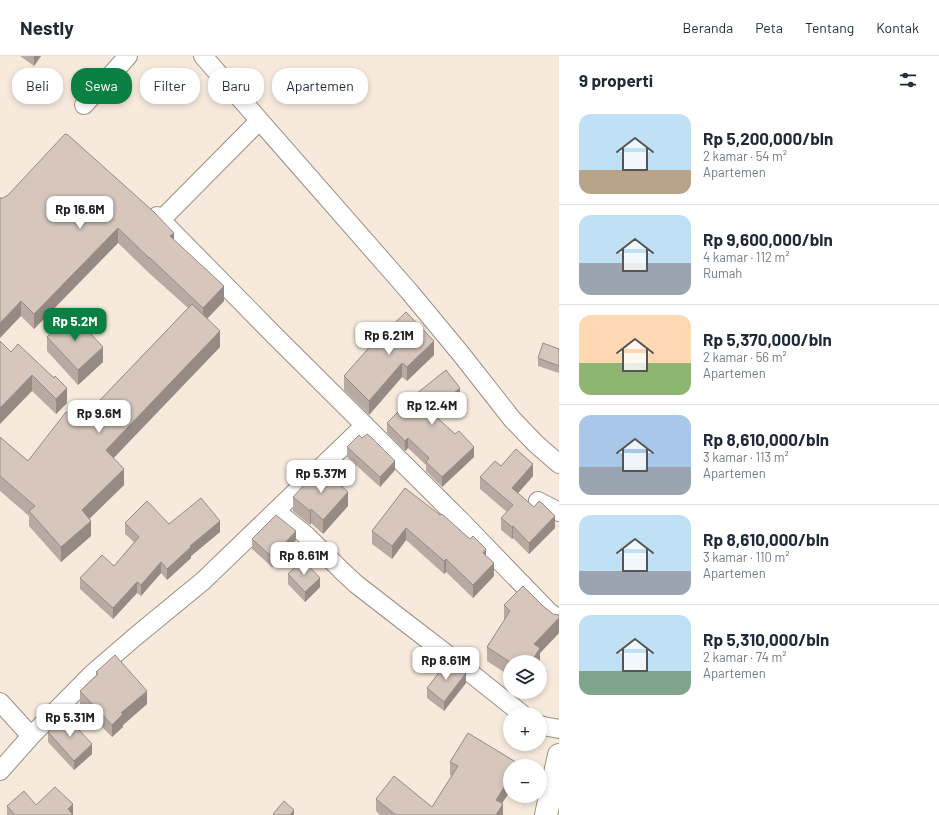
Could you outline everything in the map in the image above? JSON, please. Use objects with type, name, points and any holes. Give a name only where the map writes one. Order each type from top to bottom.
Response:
[{"type":"street","points":[[84,105],[128,56]]},
{"type":"street","points":[[203,56],[417,302],[461,354],[512,419],[536,444],[559,464]]},
{"type":"street","points":[[161,220],[259,121]]},
{"type":"street","points":[[143,204],[161,220],[550,612],[559,619]]},
{"type":"street","points":[[0,771],[31,736],[92,674],[203,581],[365,425]]},
{"type":"street","points":[[538,501],[559,512]]},
{"type":"street","points":[[276,511],[307,536],[356,584],[513,707]]},
{"type":"street","points":[[0,702],[31,736]]},
{"type":"street","points":[[547,727],[559,729]]},
{"type":"street","points":[[546,815],[559,755]]},
{"type":"building","points":[[65,134],[68,135],[154,212],[174,233],[170,236],[224,286],[203,308],[118,228],[34,314],[21,301],[0,323],[0,198],[8,195]]},
{"type":"building","points":[[192,304],[220,331],[106,450],[124,469],[82,510],[91,521],[61,547],[29,511],[35,506],[0,476],[0,437],[28,461],[66,412],[79,422]]},
{"type":"building","points":[[406,312],[434,341],[407,367],[402,363],[369,401],[344,376],[374,342]]},
{"type":"building","points":[[72,314],[103,347],[78,370],[47,337]]},
{"type":"building","points":[[0,341],[11,352],[18,344],[54,378],[55,376],[67,388],[56,399],[32,375],[0,408]]},
{"type":"building","points":[[543,343],[559,349],[559,366],[538,358]]},
{"type":"building","points":[[446,370],[460,388],[431,412],[455,434],[459,431],[474,447],[442,477],[426,462],[429,458],[408,438],[405,441],[387,423],[416,394]]},
{"type":"building","points":[[367,434],[395,461],[380,477],[347,447],[359,435],[362,438]]},
{"type":"building","points":[[516,449],[533,464],[512,488],[534,507],[539,501],[555,516],[529,543],[513,526],[512,527],[501,518],[513,505],[480,477],[495,461],[501,466]]},
{"type":"building","points":[[321,468],[348,492],[323,520],[311,509],[310,511],[293,497]]},
{"type":"building","points":[[405,488],[440,515],[442,514],[470,539],[473,536],[486,549],[483,553],[494,563],[473,585],[446,559],[444,561],[406,528],[392,546],[372,531]]},
{"type":"building","points":[[201,498],[220,521],[190,546],[191,547],[167,569],[161,562],[141,585],[137,582],[113,608],[80,578],[102,555],[114,566],[139,537],[125,523],[147,501],[169,524]]},
{"type":"building","points":[[276,515],[296,531],[272,557],[252,539]]},
{"type":"building","points":[[303,560],[320,578],[305,592],[288,574]]},
{"type":"building","points":[[523,586],[543,606],[553,614],[559,615],[559,618],[534,644],[540,648],[536,655],[503,655],[503,657],[487,647],[510,611],[504,605]]},
{"type":"building","points":[[115,655],[147,691],[121,713],[123,714],[112,725],[80,691],[98,674],[96,672]]},
{"type":"building","points":[[449,660],[466,673],[444,702],[427,688]]},
{"type":"building","points":[[66,716],[92,744],[74,761],[48,732]]},
{"type":"building","points":[[468,733],[511,759],[503,759],[503,789],[496,800],[503,804],[496,815],[396,815],[376,799],[394,776],[432,807],[458,766],[450,762]]},
{"type":"building","points":[[55,787],[73,804],[68,809],[73,815],[15,815],[7,806],[24,791],[36,805]]},
{"type":"building","points":[[284,801],[294,810],[290,815],[274,815],[273,814]]}]
